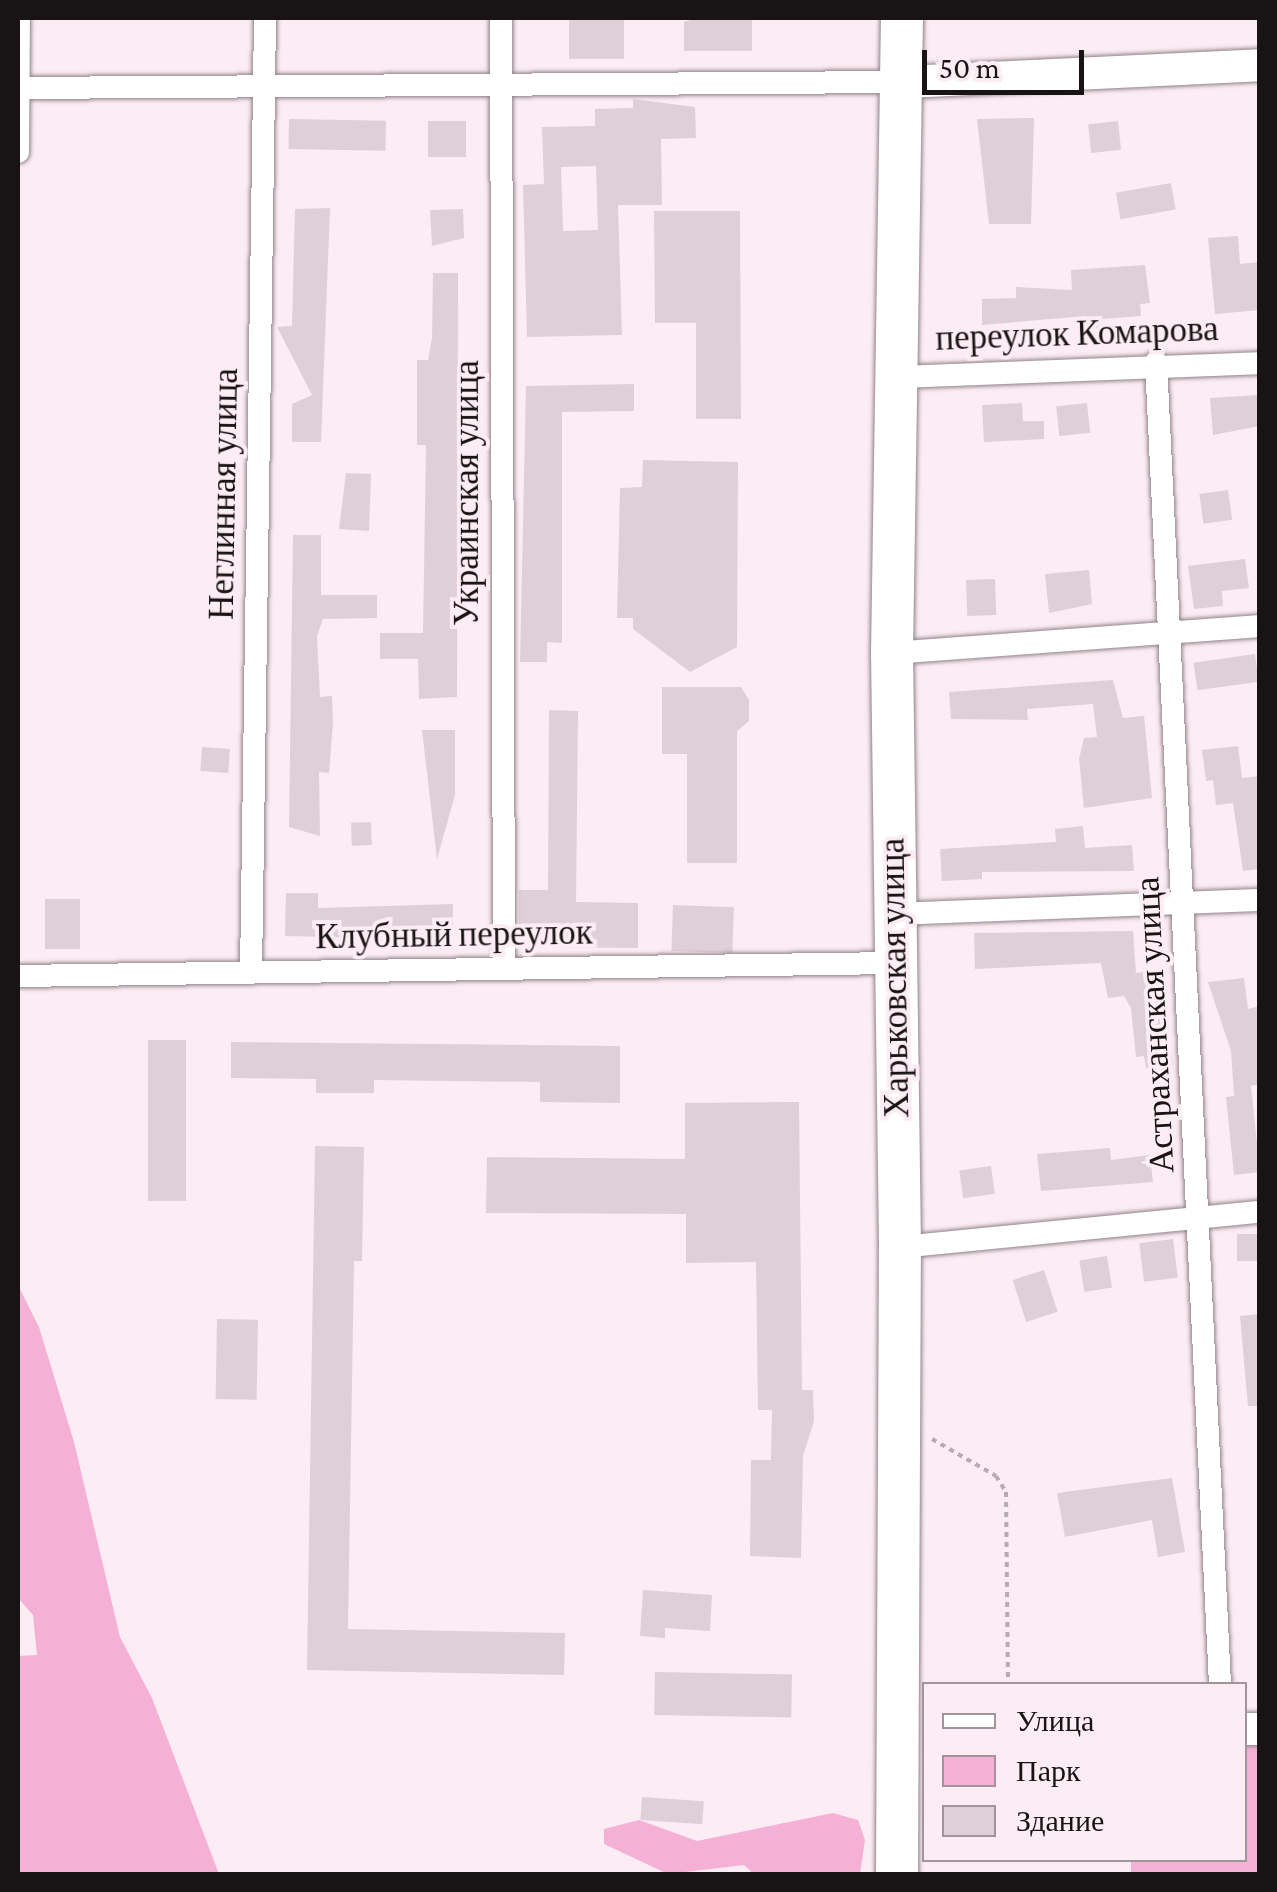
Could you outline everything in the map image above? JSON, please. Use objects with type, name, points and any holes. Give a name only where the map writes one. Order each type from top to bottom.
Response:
[{"type":"highway","name":"Харьковская улица","points":[[896,1874],[911,1745],[900,1420],[900,1247],[892,964],[892,653],[906,82],[902,18]]},
{"type":"highway","name":"Харьковская улица","points":[[906,82],[920,18]]},
{"type":"main road","points":[[906,82],[1260,65]]},
{"type":"street","points":[[18,152],[19,18]]},
{"type":"street","name":"Неглинная улица","points":[[251,972],[265,18]]},
{"type":"street","name":"Украинская улица","points":[[501,18],[504,969]]},
{"type":"street","points":[[18,88],[906,82]]},
{"type":"street","name":"переулок Комарова","points":[[898,377],[1156,362],[1260,363]]},
{"type":"street","name":"Астраханская улица","points":[[1156,362],[1201,1215],[1220,1682]]},
{"type":"street","points":[[892,653],[1170,636],[1260,626]]},
{"type":"street","points":[[892,914],[1183,906],[1260,900]]},
{"type":"street","name":"Клубный переулок","points":[[18,976],[892,964]]},
{"type":"street","points":[[900,1247],[1260,1212]]},
{"type":"path","points":[[900,1420],[996,1476],[1006,1492],[1008,1682]]},
{"type":"green space","points":[[18,1285],[39,1327],[74,1442],[120,1637],[152,1698],[219,1874],[18,1874],[18,1656],[37,1655],[33,1615],[18,1598]]},
{"type":"green space","points":[[1247,1729],[1259,1729],[1259,1874],[1131,1874],[1131,1862],[1247,1862]]},
{"type":"green space","points":[[833,1813],[858,1820],[865,1840],[860,1874],[754,1874],[744,1865],[668,1874],[604,1844],[604,1829],[639,1820],[697,1841]]},
{"type":"building","points":[[569,18],[624,18],[624,59],[569,59]]},
{"type":"building","points":[[697,18],[752,18],[752,51],[684,51],[684,22]]},
{"type":"building","points":[[633,99],[695,107],[696,138],[661,139],[662,205],[618,205],[622,335],[527,337],[523,185],[544,184],[542,127],[595,126],[595,109],[633,108]],"holes":[[[596,166],[598,230],[563,231],[561,167]]]},
{"type":"building","points":[[1034,118],[1031,224],[989,224],[977,119]]},
{"type":"building","points":[[289,119],[386,121],[385,151],[288,149]]},
{"type":"building","points":[[428,121],[466,121],[466,157],[428,157]]},
{"type":"building","points":[[1118,121],[1121,150],[1091,153],[1088,124]]},
{"type":"building","points":[[1171,183],[1176,210],[1121,219],[1116,193]]},
{"type":"building","points":[[330,208],[321,442],[292,442],[292,404],[312,395],[277,327],[292,326],[295,209]]},
{"type":"building","points":[[463,209],[464,238],[432,246],[430,210]]},
{"type":"building","points":[[654,211],[740,211],[741,419],[696,419],[696,323],[655,323]]},
{"type":"building","points":[[1238,236],[1240,264],[1260,262],[1260,310],[1215,314],[1208,238]]},
{"type":"building","points":[[1145,265],[1150,303],[1140,304],[1141,316],[1102,319],[1103,328],[1087,329],[1086,316],[982,325],[982,299],[1016,298],[1016,287],[1072,290],[1071,270]]},
{"type":"building","points":[[433,273],[458,273],[457,697],[419,699],[418,659],[380,659],[380,633],[423,633],[426,445],[417,445],[417,360],[428,360]]},
{"type":"building","points":[[634,384],[634,411],[562,412],[562,643],[547,642],[547,662],[520,662],[526,386]]},
{"type":"building","points":[[1260,395],[1260,426],[1213,435],[1210,398]]},
{"type":"building","points":[[1022,403],[1023,421],[1044,421],[1044,439],[984,442],[982,405]]},
{"type":"building","points":[[1087,403],[1090,433],[1059,436],[1056,406]]},
{"type":"building","points":[[643,460],[738,462],[737,647],[690,672],[633,629],[633,618],[617,618],[620,488],[642,487]]},
{"type":"building","points":[[346,473],[371,474],[369,531],[339,529]]},
{"type":"building","points":[[1228,490],[1232,520],[1203,524],[1199,494]]},
{"type":"building","points":[[293,535],[321,535],[321,595],[377,595],[377,618],[323,619],[317,636],[320,697],[332,696],[333,723],[329,773],[319,772],[320,836],[289,827]]},
{"type":"building","points":[[1245,559],[1249,588],[1222,591],[1223,606],[1194,609],[1188,566]]},
{"type":"building","points":[[1089,570],[1092,604],[1049,613],[1045,574]]},
{"type":"building","points":[[995,579],[996,615],[967,616],[966,580]]},
{"type":"building","points":[[1255,654],[1259,682],[1198,690],[1194,663]]},
{"type":"building","points":[[1113,680],[1123,718],[1144,716],[1152,798],[1084,808],[1079,759],[1084,738],[1097,737],[1093,704],[1027,709],[1028,720],[951,719],[949,692]]},
{"type":"building","points":[[662,687],[741,687],[749,700],[749,721],[737,731],[737,863],[687,863],[687,754],[662,754]]},
{"type":"building","points":[[549,710],[578,711],[576,902],[638,903],[638,948],[519,947],[519,890],[548,890]]},
{"type":"building","points":[[422,730],[455,730],[455,795],[437,859]]},
{"type":"building","points":[[1238,746],[1242,778],[1260,776],[1260,869],[1243,871],[1233,803],[1216,805],[1213,780],[1206,781],[1202,750]]},
{"type":"building","points":[[202,747],[230,749],[228,773],[200,771]]},
{"type":"building","points":[[371,822],[372,845],[352,846],[351,823]]},
{"type":"building","points":[[1083,826],[1085,848],[1132,845],[1134,871],[982,872],[982,879],[942,881],[940,849],[1056,842],[1055,829]]},
{"type":"building","points":[[286,893],[318,893],[318,908],[453,904],[453,940],[285,936]]},
{"type":"building","points":[[45,899],[80,899],[80,949],[45,949]]},
{"type":"building","points":[[673,905],[734,907],[732,953],[671,951]]},
{"type":"building","points":[[1133,931],[1136,973],[1161,970],[1173,1065],[1146,1068],[1144,1056],[1136,1057],[1131,1008],[1124,996],[1108,998],[1101,963],[975,969],[974,933]]},
{"type":"building","points":[[1244,978],[1248,1009],[1260,1006],[1260,1084],[1251,1086],[1260,1172],[1234,1175],[1226,1097],[1234,1096],[1231,1051],[1208,982]]},
{"type":"building","points":[[148,1040],[186,1040],[186,1201],[148,1201]]},
{"type":"building","points":[[231,1042],[620,1046],[620,1103],[540,1102],[540,1082],[374,1080],[374,1093],[316,1093],[316,1079],[231,1078]]},
{"type":"building","points":[[799,1102],[802,1390],[813,1390],[814,1421],[803,1456],[801,1558],[750,1556],[751,1460],[771,1460],[772,1410],[758,1410],[756,1262],[686,1263],[686,1214],[486,1213],[487,1157],[685,1159],[685,1103]]},
{"type":"building","points":[[315,1146],[364,1147],[362,1261],[354,1261],[348,1629],[565,1633],[564,1675],[307,1670]]},
{"type":"building","points":[[1110,1148],[1111,1160],[1150,1155],[1153,1182],[1041,1191],[1037,1154]]},
{"type":"building","points":[[991,1166],[995,1194],[963,1198],[959,1170]]},
{"type":"building","points":[[1237,1234],[1260,1234],[1260,1261],[1237,1261]]},
{"type":"building","points":[[1173,1239],[1178,1278],[1144,1282],[1139,1243]]},
{"type":"building","points":[[1107,1256],[1112,1288],[1084,1292],[1079,1260]]},
{"type":"building","points":[[1044,1270],[1058,1312],[1026,1322],[1013,1280]]},
{"type":"building","points":[[1260,1314],[1260,1406],[1248,1406],[1240,1316]]},
{"type":"building","points":[[217,1319],[258,1320],[257,1400],[216,1399]]},
{"type":"building","points":[[1172,1478],[1185,1552],[1158,1557],[1152,1520],[1065,1537],[1057,1493]]},
{"type":"building","points":[[643,1590],[712,1595],[710,1631],[665,1628],[665,1638],[640,1636]]},
{"type":"building","points":[[655,1672],[792,1674],[791,1717],[654,1715]]},
{"type":"building","points":[[642,1797],[704,1801],[702,1824],[640,1820]]}]
